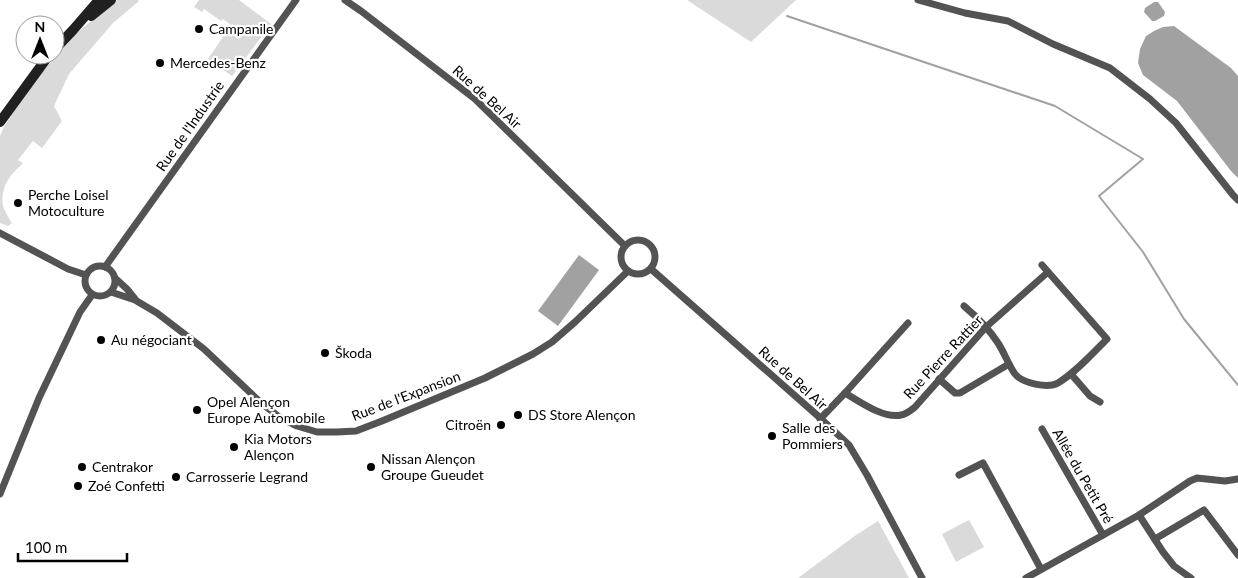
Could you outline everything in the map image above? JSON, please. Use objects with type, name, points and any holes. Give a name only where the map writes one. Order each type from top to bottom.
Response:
[{"type":"main road","points":[[65,38],[99,0]]},
{"type":"main road","points":[[73,30],[111,0]]},
{"type":"main road","points":[[0,126],[42,65]]},
{"type":"street","name":"Rue de l'Industrie","points":[[105,267],[296,0]]},
{"type":"street","name":"Rue de Bel Air","points":[[345,0],[475,99],[625,246]]},
{"type":"street","points":[[918,0],[1008,21],[1053,44],[1110,68],[1150,99],[1176,123],[1238,200]]},
{"type":"street","points":[[0,233],[68,268],[86,275]]},
{"type":"street","points":[[0,238],[10,238]]},
{"type":"street","points":[[640,239],[649,243],[653,247],[656,259],[651,269],[642,274],[628,271],[621,260],[622,251],[625,246],[634,240],[640,239]]},
{"type":"street","points":[[964,306],[986,327],[998,344],[1014,374],[1020,379],[1043,386],[1057,384],[1071,374],[1107,339],[1042,265]]},
{"type":"street","points":[[115,278],[111,292],[107,295],[92,295],[86,288],[86,275],[92,268],[101,266],[113,273],[115,278],[135,300]]},
{"type":"street","name":"Rue de Bel Air","points":[[651,269],[849,445],[867,474],[922,578]]},
{"type":"street","name":"Rue de l'Expansion","points":[[111,292],[135,300],[157,314],[204,349],[258,400],[279,417],[297,426],[317,432],[337,432],[356,431],[382,422],[485,378],[533,354],[552,342],[575,322],[628,271]]},
{"type":"street","name":"Rue Pierre Rattier","points":[[845,394],[883,414],[892,416],[908,412],[915,407],[986,327],[1048,272]]},
{"type":"street","points":[[0,494],[39,398],[80,312],[92,295]]},
{"type":"street","points":[[820,419],[845,394],[908,323]]},
{"type":"street","points":[[940,379],[955,393],[960,393],[1009,364]]},
{"type":"street","points":[[1071,374],[1090,396],[1100,402]]},
{"type":"street","name":"Allée du Petit Pré","points":[[1042,429],[1103,535]]},
{"type":"street","points":[[959,475],[983,463],[1042,569]]},
{"type":"street","points":[[1026,578],[1139,515],[1190,481],[1197,478],[1225,481],[1238,478]]},
{"type":"street","points":[[1155,539],[1204,510],[1238,554]]},
{"type":"street","points":[[1139,515],[1174,566],[1191,578]]},
{"type":"shaded area","points":[[117,0],[139,1],[113,23],[69,74],[54,106],[62,121],[42,148],[33,141],[18,160],[23,163],[5,185],[2,201],[12,223],[8,226],[0,223],[0,136],[29,88],[48,65],[65,65],[65,45],[73,36]]},
{"type":"shaded area","points":[[199,0],[239,0],[271,24],[232,76],[208,59],[231,25],[223,19],[221,21],[204,9],[202,12],[194,7]]},
{"type":"shaded area","points":[[687,0],[796,0],[751,42]]},
{"type":"shaded area","points":[[1154,2],[1158,2],[1165,12],[1164,16],[1152,21],[1144,12],[1145,8]]},
{"type":"shaded area","points":[[1174,26],[1231,68],[1238,76],[1238,178],[1177,101],[1143,75],[1138,63],[1140,49],[1146,36],[1163,27]]},
{"type":"shaded area","points":[[579,255],[599,270],[558,326],[538,311]]},
{"type":"shaded area","points":[[969,520],[984,547],[956,562],[942,534]]},
{"type":"shaded area","points":[[878,521],[909,578],[798,578],[856,535]]},
{"type":"waterway","points":[[787,16],[1055,106],[1143,159],[1099,196],[1143,252],[1184,319],[1238,385]]},
{"type":"place","name":"Campanile","points":[[199,29]]},
{"type":"place","name":"Mercedes-Benz","points":[[160,63]]},
{"type":"place","name":"Perche Loisel Motoculture","points":[[18,203]]},
{"type":"place","name":"Au négociant","points":[[101,340]]},
{"type":"place","name":"Škoda","points":[[325,353]]},
{"type":"place","name":"Opel Alençon Europe Automobile","points":[[197,410]]},
{"type":"place","name":"DS Store Alençon","points":[[518,415]]},
{"type":"place","name":"Citroën","points":[[501,425]]},
{"type":"place","name":"Salle des Pommiers","points":[[772,436]]},
{"type":"place","name":"Kia Motors Alençon","points":[[234,447]]},
{"type":"place","name":"Centrakor","points":[[82,467]]},
{"type":"place","name":"Nissan Alençon Groupe Gueudet","points":[[371,467]]},
{"type":"place","name":"Carrosserie Legrand","points":[[176,477]]},
{"type":"place","name":"Zoé Confetti","points":[[78,486]]}]
